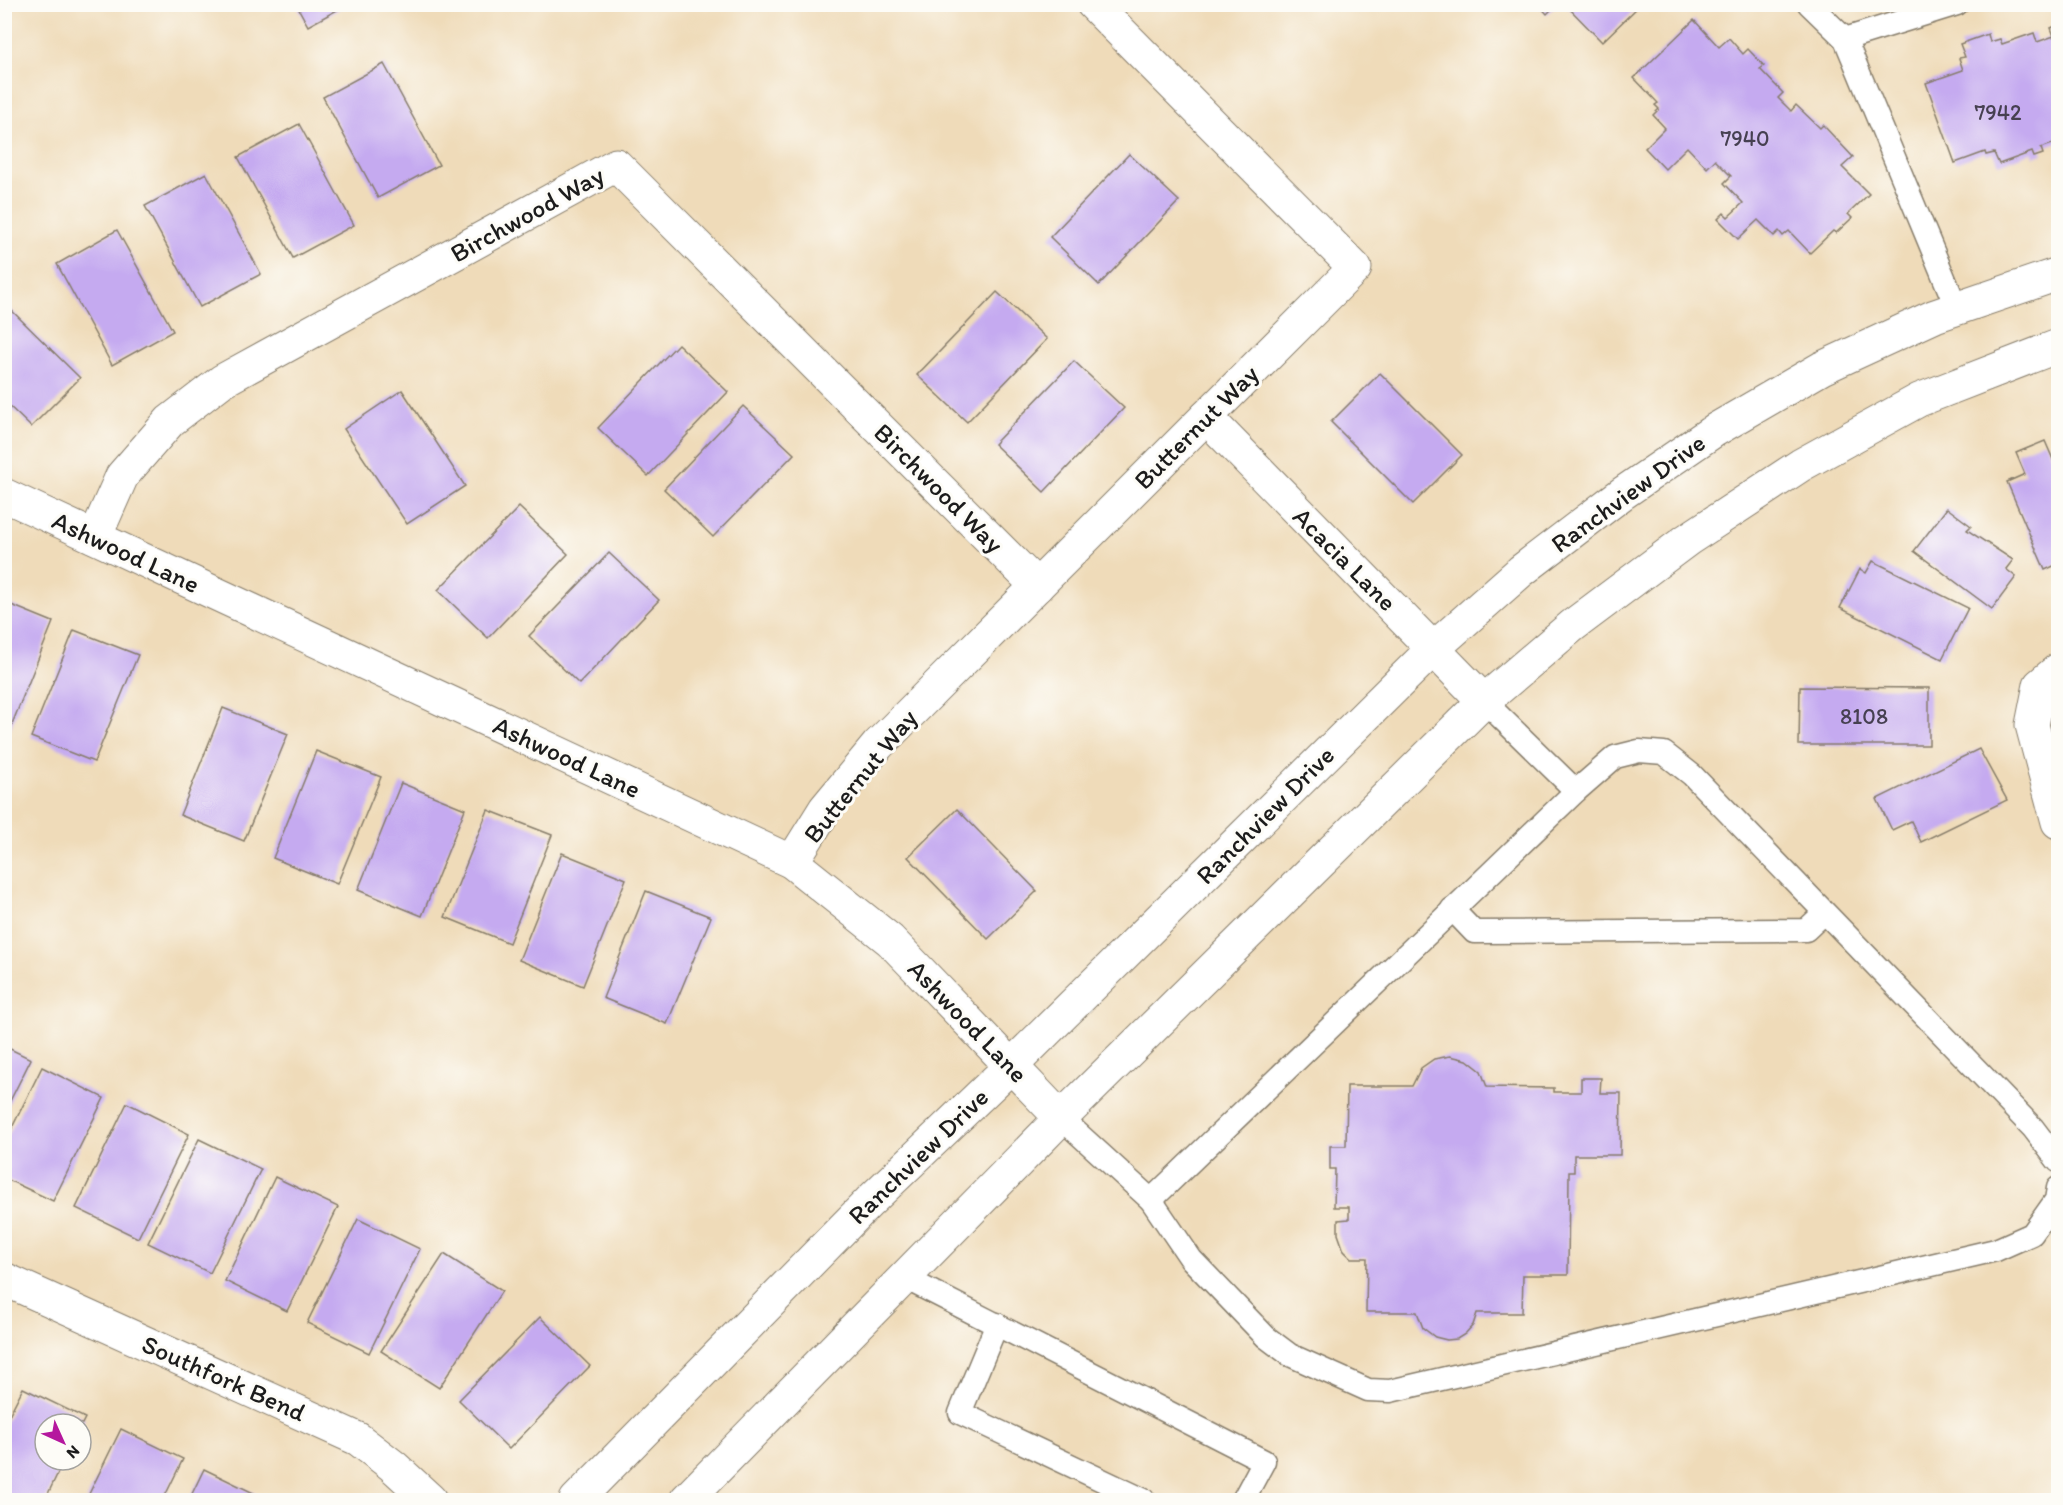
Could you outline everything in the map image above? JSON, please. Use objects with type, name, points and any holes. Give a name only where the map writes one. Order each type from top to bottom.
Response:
[{"type":"street","name":"Butternut Way","points":[[792,862],[825,809],[878,745],[1355,268],[1093,4]]},
{"type":"street","name":"Birchwood Way","points":[[95,537],[122,476],[170,421],[222,381],[616,165],[1037,586]]},
{"type":"street","name":"Ranchview Drive","points":[[576,1500],[869,1202],[1011,1066],[1434,648],[1530,564],[1623,493],[1715,430],[1822,368],[1935,316],[2058,274]]},
{"type":"street","points":[[686,1500],[1061,1118],[1484,701],[1572,626],[1687,540],[1801,465],[1919,400],[2058,346]]},
{"type":"street","name":"Acacia Lane","points":[[1206,417],[1484,701]]},
{"type":"street","name":"Ashwood Lane","points":[[4,495],[792,862],[890,940],[1061,1118]]},
{"type":"street","points":[[2049,677],[2032,725],[2058,822]]},
{"type":"street","name":"Southfork Bend","points":[[4,1279],[358,1439],[393,1466],[429,1500]]},
{"type":"lane","points":[[1809,4],[1845,39],[1957,309]]},
{"type":"lane","points":[[1845,39],[1957,4]]},
{"type":"lane","points":[[1484,701],[1576,791]]},
{"type":"lane","points":[[1151,1200],[1576,791],[1615,757],[1639,751],[1664,753],[1692,776],[2033,1128],[2058,1161]]},
{"type":"lane","points":[[1452,909],[1474,932],[1806,930],[1824,913]]},
{"type":"lane","points":[[1061,1118],[1151,1200],[1191,1259],[1266,1337],[1290,1355],[1368,1390],[1390,1391],[1996,1250],[2032,1234],[2056,1200],[2058,1188]]},
{"type":"lane","points":[[905,1278],[1264,1461],[1243,1500]]},
{"type":"lane","points":[[997,1324],[960,1413],[1144,1500]]},
{"type":"building","points":[[296,4],[348,4],[308,26]]},
{"type":"building","points":[[1538,4],[1557,4],[1547,14]]},
{"type":"building","points":[[1565,4],[1641,4],[1602,42]]},
{"type":"building","points":[[1694,20],[1719,47],[1729,38],[1743,54],[1748,49],[1764,66],[1760,69],[1783,93],[1778,98],[1791,111],[1796,105],[1820,128],[1823,125],[1853,157],[1842,167],[1869,194],[1848,214],[1852,218],[1836,233],[1833,231],[1810,253],[1789,231],[1783,236],[1779,231],[1774,236],[1758,220],[1738,239],[1718,219],[1724,213],[1728,217],[1743,203],[1724,183],[1731,176],[1715,160],[1707,168],[1687,147],[1665,169],[1645,148],[1665,128],[1653,115],[1659,109],[1655,105],[1658,103],[1634,78]]},
{"type":"building","points":[[2058,25],[2058,142],[2041,148],[2043,154],[2034,157],[2032,152],[1999,164],[1994,153],[1986,155],[1985,152],[1955,163],[1926,83],[1963,70],[1959,58],[1965,57],[1960,44],[1988,34],[1990,42],[2000,39],[2002,44],[2034,33],[2037,42],[2054,36],[2051,28]]},
{"type":"building","points":[[384,64],[439,165],[378,198],[323,97]]},
{"type":"building","points":[[299,124],[354,225],[293,258],[238,157]]},
{"type":"building","points":[[1129,154],[1179,201],[1099,285],[1050,237]]},
{"type":"building","points":[[206,173],[261,274],[200,307],[145,206]]},
{"type":"building","points":[[117,230],[173,331],[112,365],[57,264]]},
{"type":"building","points":[[997,292],[1047,339],[967,422],[917,375]]},
{"type":"building","points":[[4,303],[80,378],[31,427],[4,401]]},
{"type":"building","points":[[678,344],[728,392],[648,476],[598,428]]},
{"type":"building","points":[[1074,361],[1124,408],[1044,492],[994,444]]},
{"type":"building","points":[[1380,373],[1462,455],[1413,504],[1331,422]]},
{"type":"building","points":[[402,390],[465,486],[407,524],[344,429]]},
{"type":"building","points":[[743,406],[794,454],[713,537],[664,489]]},
{"type":"building","points":[[2045,441],[2058,471],[2058,564],[2045,570],[2007,482],[2025,474],[2016,453]]},
{"type":"building","points":[[519,507],[568,554],[488,638],[438,590]]},
{"type":"building","points":[[1947,508],[1971,526],[1967,530],[2013,560],[2006,569],[2016,577],[1992,609],[1914,551]]},
{"type":"building","points":[[609,553],[659,600],[579,684],[529,636]]},
{"type":"building","points":[[1873,561],[1968,608],[1942,659],[1840,608],[1860,569],[1866,573]]},
{"type":"building","points":[[4,602],[53,622],[10,729],[4,727]]},
{"type":"building","points":[[74,630],[138,655],[94,762],[31,737]]},
{"type":"building","points":[[1800,687],[1929,688],[1929,745],[1799,745]]},
{"type":"building","points":[[223,708],[288,734],[244,841],[180,815]]},
{"type":"building","points":[[1979,749],[2007,800],[1921,842],[1911,821],[1892,830],[1877,799]]},
{"type":"building","points":[[316,751],[381,777],[337,884],[273,858]]},
{"type":"building","points":[[401,783],[465,809],[422,916],[358,890]]},
{"type":"building","points":[[957,809],[1037,891],[988,939],[908,857]]},
{"type":"building","points":[[488,810],[552,835],[509,943],[445,917]]},
{"type":"building","points":[[562,853],[626,879],[583,986],[519,960]]},
{"type":"building","points":[[646,891],[711,917],[667,1024],[603,998]]},
{"type":"building","points":[[4,1046],[31,1059],[4,1113]]},
{"type":"building","points":[[1450,1056],[1467,1060],[1481,1071],[1487,1087],[1554,1088],[1554,1092],[1581,1092],[1581,1078],[1601,1078],[1600,1093],[1621,1093],[1620,1155],[1574,1155],[1574,1172],[1569,1172],[1568,1275],[1523,1275],[1522,1313],[1477,1313],[1473,1325],[1465,1334],[1457,1339],[1447,1340],[1435,1337],[1423,1328],[1417,1312],[1366,1312],[1367,1258],[1351,1258],[1344,1251],[1338,1234],[1338,1220],[1349,1219],[1349,1207],[1334,1207],[1335,1169],[1330,1169],[1330,1146],[1346,1146],[1347,1086],[1412,1086],[1421,1068],[1434,1059]]},
{"type":"building","points":[[42,1067],[104,1098],[53,1201],[4,1178],[4,1144]]},
{"type":"building","points":[[127,1103],[189,1134],[138,1238],[76,1208]]},
{"type":"building","points":[[199,1139],[261,1169],[210,1273],[148,1243]]},
{"type":"building","points":[[275,1177],[338,1207],[287,1311],[225,1281]]},
{"type":"building","points":[[358,1219],[420,1249],[369,1353],[307,1323]]},
{"type":"building","points":[[444,1254],[502,1291],[439,1388],[381,1351]]},
{"type":"building","points":[[540,1317],[590,1366],[509,1449],[459,1400]]},
{"type":"building","points":[[23,1388],[73,1412],[33,1412],[33,1472],[58,1472],[45,1500],[4,1500],[4,1425]]},
{"type":"building","points":[[121,1429],[183,1459],[163,1500],[86,1500]]},
{"type":"building","points":[[204,1469],[266,1499],[189,1500]]}]
